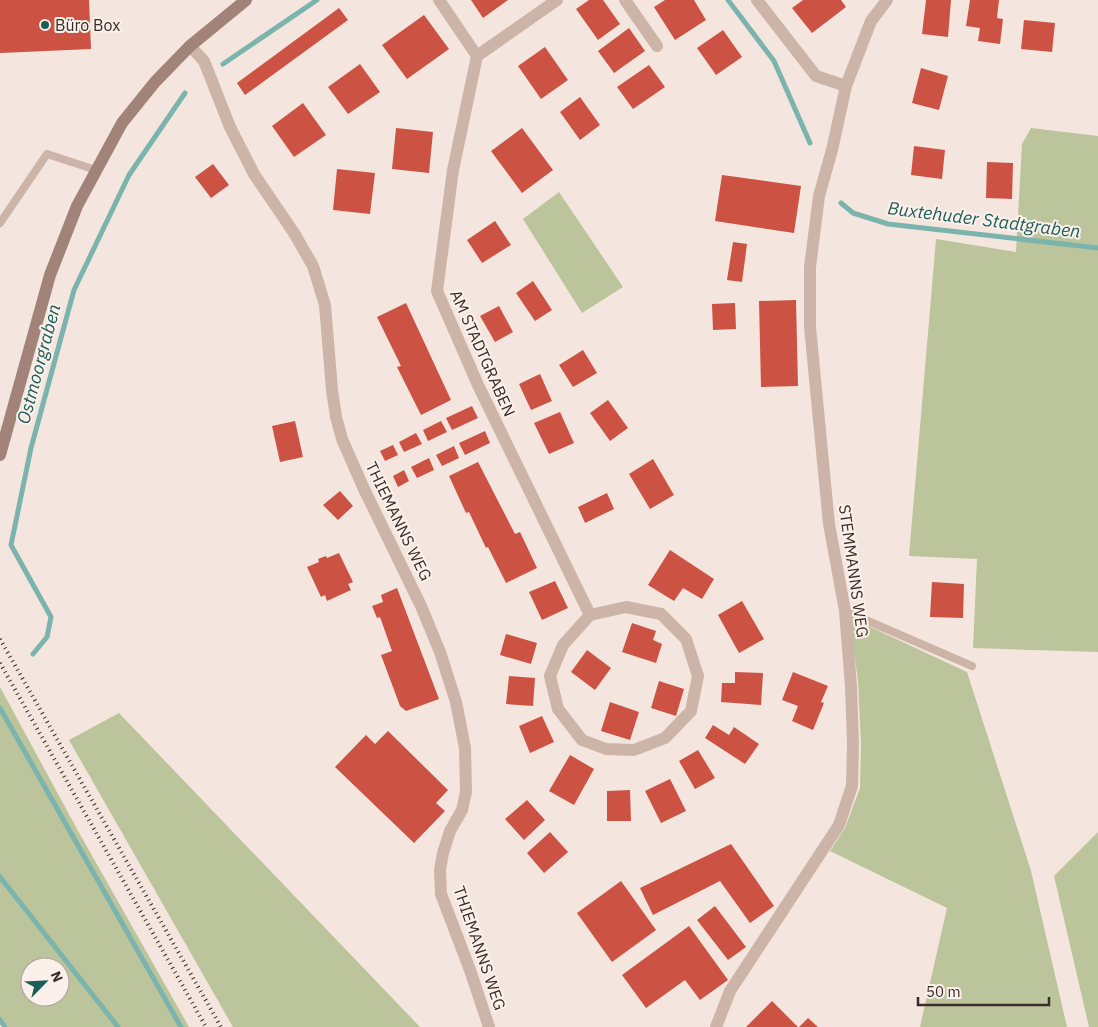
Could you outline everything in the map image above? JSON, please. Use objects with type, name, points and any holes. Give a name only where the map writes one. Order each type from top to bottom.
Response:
[{"type":"street","points":[[0,455],[50,275],[77,206],[96,170],[122,123],[154,82],[190,46],[246,0]]},
{"type":"street","points":[[439,0],[477,56],[557,0]]},
{"type":"street","points":[[625,0],[657,46]]},
{"type":"street","points":[[757,0],[816,76],[846,86]]},
{"type":"street","name":"STEMMANNS WEG","points":[[716,1027],[730,991],[839,825],[852,786],[851,686],[845,611],[829,524],[810,327],[810,279],[820,196],[846,86],[871,22],[887,0]]},
{"type":"street","name":"THIEMANNS WEG","points":[[190,46],[204,61],[230,127],[254,174],[294,233],[313,266],[324,304],[332,390],[342,439],[421,606],[440,652],[456,702],[465,748],[466,792],[462,810],[450,831],[442,853],[440,894],[490,1027]]},
{"type":"street","name":"AM STADTGRABEN","points":[[477,56],[453,170],[437,291],[478,385],[590,615]]},
{"type":"street","points":[[626,607],[661,614],[686,639],[698,676],[691,711],[665,738],[634,750],[606,749],[582,740],[558,709],[550,676],[562,645],[590,615],[626,607]]},
{"type":"lane","points":[[0,223],[47,154],[96,170]]},
{"type":"lane","points":[[845,611],[972,666]]},
{"type":"green space","points":[[1031,128],[1098,136],[1098,652],[973,648],[977,559],[909,556],[936,239],[1016,252],[1022,144]]},
{"type":"green space","points":[[559,192],[623,287],[582,313],[523,219]]},
{"type":"green space","points":[[849,617],[967,672],[1031,871],[1067,1027],[920,1027],[947,908],[830,851],[845,828],[860,788],[861,744],[858,681]]},
{"type":"green space","points":[[0,687],[77,829],[189,1027],[7,1027],[0,1019]]},
{"type":"green space","points":[[119,713],[420,1027],[233,1027],[69,740]]},
{"type":"green space","points":[[1098,832],[1098,1027],[1089,1027],[1054,876]]},
{"type":"building","name":"Büro Box","points":[[0,0],[89,0],[91,49],[0,53]]},
{"type":"building","points":[[471,0],[508,0],[483,18]]},
{"type":"building","points":[[589,0],[603,0],[620,24],[598,40],[576,9]]},
{"type":"building","points":[[665,0],[694,0],[706,20],[675,40],[654,7]]},
{"type":"building","points":[[803,0],[841,0],[846,7],[812,33],[792,8]]},
{"type":"building","points":[[926,0],[951,0],[948,37],[922,34]]},
{"type":"building","points":[[970,0],[999,0],[997,18],[1003,19],[1000,44],[978,41],[980,28],[966,26]]},
{"type":"building","points":[[339,8],[348,20],[245,95],[237,83]]},
{"type":"building","points":[[424,15],[449,49],[407,79],[382,45]]},
{"type":"building","points":[[1024,20],[1055,23],[1052,52],[1021,49]]},
{"type":"building","points":[[629,28],[645,51],[614,73],[598,51]]},
{"type":"building","points":[[723,30],[742,57],[716,75],[697,48]]},
{"type":"building","points":[[545,47],[568,80],[541,99],[518,66]]},
{"type":"building","points":[[360,64],[380,92],[348,114],[328,87]]},
{"type":"building","points":[[649,65],[665,87],[633,109],[617,87]]},
{"type":"building","points":[[921,68],[948,76],[939,110],[912,103]]},
{"type":"building","points":[[580,97],[600,125],[580,140],[560,112]]},
{"type":"building","points":[[303,103],[326,135],[294,157],[272,126]]},
{"type":"building","points":[[396,128],[433,132],[429,173],[392,169]]},
{"type":"building","points":[[522,128],[553,170],[522,193],[491,151]]},
{"type":"building","points":[[914,146],[945,150],[942,179],[911,175]]},
{"type":"building","points":[[987,162],[1013,163],[1012,199],[986,198]]},
{"type":"building","points":[[213,164],[229,185],[211,198],[195,177]]},
{"type":"building","points":[[337,169],[375,173],[370,214],[333,210]]},
{"type":"building","points":[[722,175],[801,186],[794,233],[715,221]]},
{"type":"building","points":[[495,221],[511,245],[482,263],[467,240]]},
{"type":"building","points":[[733,242],[747,244],[742,282],[727,280]]},
{"type":"building","points":[[533,281],[552,310],[535,321],[516,293]]},
{"type":"building","points":[[796,300],[798,386],[761,387],[759,301]]},
{"type":"building","points":[[406,303],[451,400],[421,415],[397,367],[401,366],[377,317]]},
{"type":"building","points":[[735,303],[736,329],[713,330],[712,304]]},
{"type":"building","points":[[499,306],[513,332],[495,342],[480,316]]},
{"type":"building","points":[[583,350],[597,373],[573,387],[559,365]]},
{"type":"building","points":[[540,374],[552,401],[531,410],[519,384]]},
{"type":"building","points":[[608,400],[628,428],[610,441],[590,413]]},
{"type":"building","points":[[472,406],[478,418],[452,430],[446,418]]},
{"type":"building","points":[[560,412],[574,443],[549,454],[534,423]]},
{"type":"building","points":[[295,421],[303,457],[280,462],[272,426]]},
{"type":"building","points":[[441,421],[447,432],[428,441],[423,430]]},
{"type":"building","points":[[485,431],[490,443],[465,455],[459,443]]},
{"type":"building","points":[[416,433],[422,444],[404,452],[399,442]]},
{"type":"building","points":[[393,445],[398,455],[385,461],[380,451]]},
{"type":"building","points":[[454,446],[459,458],[442,466],[436,455]]},
{"type":"building","points":[[429,458],[434,470],[417,478],[411,467]]},
{"type":"building","points":[[653,459],[674,495],[650,509],[629,474]]},
{"type":"building","points":[[478,462],[515,534],[520,532],[537,568],[506,583],[488,547],[486,548],[469,512],[466,513],[449,476]]},
{"type":"building","points":[[404,470],[409,481],[398,487],[393,476]]},
{"type":"building","points":[[340,491],[353,506],[338,520],[323,505]]},
{"type":"building","points":[[607,493],[614,509],[585,523],[578,507]]},
{"type":"building","points":[[670,550],[714,579],[702,599],[683,588],[674,601],[648,585]]},
{"type":"building","points":[[339,553],[353,582],[348,584],[351,590],[327,601],[325,595],[321,597],[307,567],[319,562],[318,559],[326,556],[327,558]]},
{"type":"building","points":[[555,581],[568,608],[542,620],[529,592]]},
{"type":"building","points":[[932,582],[964,584],[963,618],[930,617]]},
{"type":"building","points":[[397,588],[439,699],[406,711],[400,706],[381,655],[392,651],[380,617],[377,618],[372,606],[383,602],[381,595]]},
{"type":"building","points":[[742,601],[764,639],[739,653],[718,615]]},
{"type":"building","points":[[632,623],[656,631],[653,640],[662,644],[656,663],[622,652]]},
{"type":"building","points":[[506,634],[537,643],[531,664],[500,655]]},
{"type":"building","points":[[587,650],[611,668],[595,690],[571,672]]},
{"type":"building","points":[[735,672],[763,673],[761,705],[721,702],[722,683],[735,683]]},
{"type":"building","points":[[793,672],[828,686],[821,702],[824,703],[813,730],[792,721],[798,706],[782,700]]},
{"type":"building","points":[[509,676],[535,678],[533,706],[506,704]]},
{"type":"building","points":[[659,681],[684,689],[676,716],[651,708]]},
{"type":"building","points":[[610,702],[639,712],[630,740],[601,731]]},
{"type":"building","points":[[542,716],[554,742],[530,753],[519,726]]},
{"type":"building","points":[[713,725],[729,735],[734,727],[759,744],[745,764],[705,738]]},
{"type":"building","points":[[388,731],[448,790],[436,803],[445,811],[414,843],[335,767],[366,735],[375,744]]},
{"type":"building","points":[[698,750],[715,778],[695,789],[679,761]]},
{"type":"building","points":[[570,755],[594,769],[574,805],[549,791]]},
{"type":"building","points":[[670,779],[686,811],[661,823],[645,791]]},
{"type":"building","points":[[630,790],[631,821],[607,821],[607,791]]},
{"type":"building","points":[[527,800],[545,820],[524,840],[505,819]]},
{"type":"building","points":[[550,832],[568,852],[544,873],[527,853]]},
{"type":"building","points":[[731,844],[774,906],[750,923],[720,881],[653,915],[640,888]]},
{"type":"building","points":[[621,881],[656,930],[612,962],[577,913]]},
{"type":"building","points":[[715,906],[746,947],[728,960],[697,920]]},
{"type":"building","points":[[689,926],[728,980],[700,1000],[685,980],[646,1008],[622,975]]},
{"type":"building","points":[[772,1001],[798,1027],[746,1027]]},
{"type":"building","points":[[808,1018],[818,1027],[799,1027]]},
{"type":"waterway","name":"Ostmoorgraben","points":[[223,64],[317,0]]},
{"type":"waterway","name":"Buxtehuder Stadtgraben","points":[[728,0],[774,61],[810,143]]},
{"type":"waterway","name":"Ostmoorgraben","points":[[33,654],[47,637],[51,617],[11,545],[31,448],[74,290],[129,175],[185,93]]},
{"type":"waterway","name":"Buxtehuder Stadtgraben","points":[[841,203],[853,213],[888,224],[1098,248]]},
{"type":"waterway","points":[[0,708],[181,1027]]},
{"type":"waterway","points":[[0,877],[118,1027]]},
{"type":"waterway","points":[[0,1020],[5,1027]]},
{"type":"railway","points":[[0,639],[221,1027]]},
{"type":"railway","points":[[0,663],[206,1027]]},
{"type":"place","name":"Büro Box","points":[[45,25]]}]
